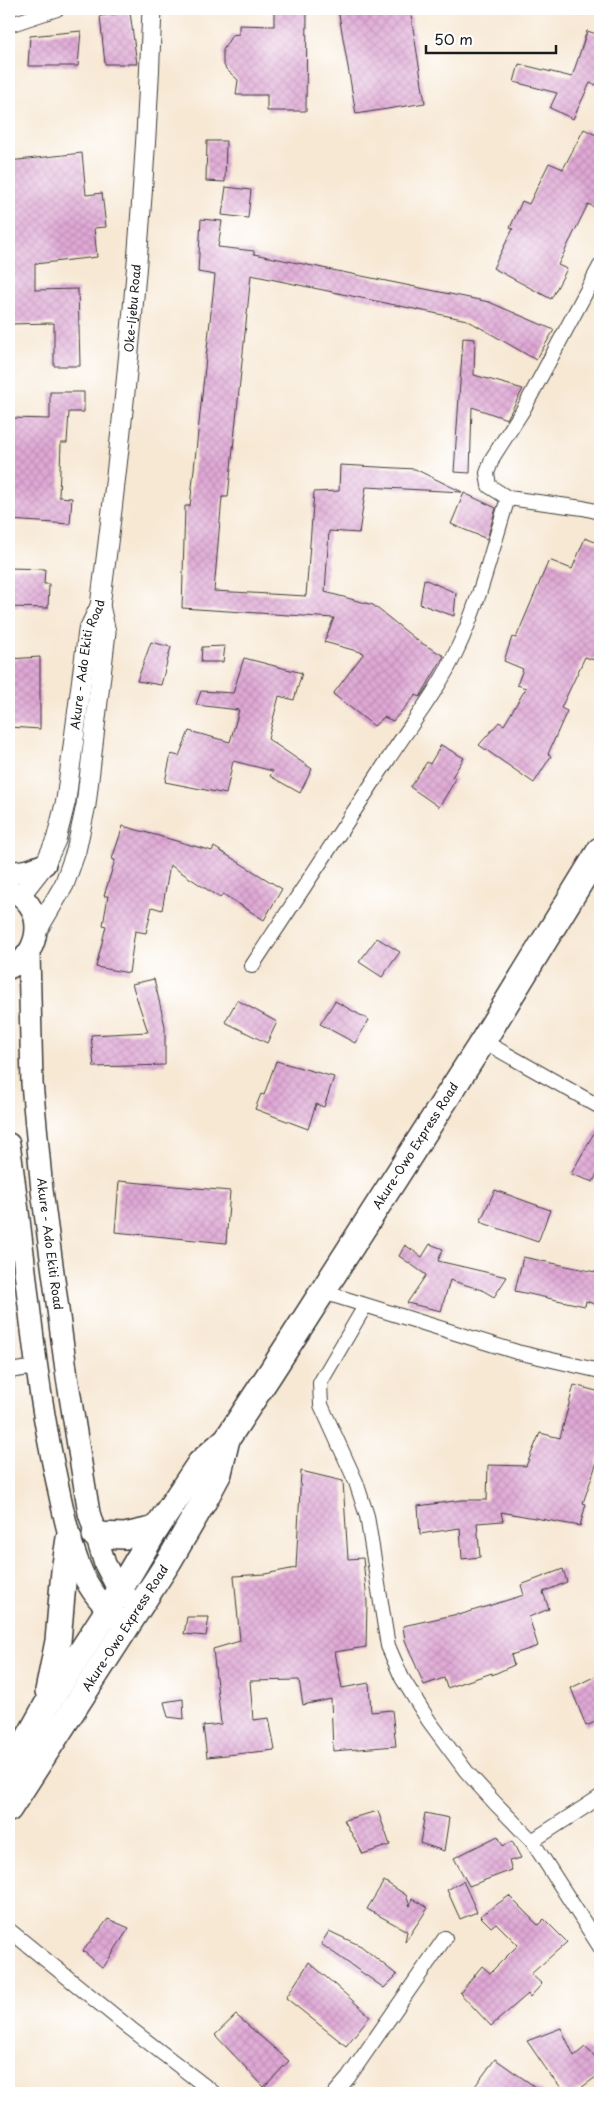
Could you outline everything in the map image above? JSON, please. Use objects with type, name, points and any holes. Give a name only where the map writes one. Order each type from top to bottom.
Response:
[{"type":"highway","name":"Akure-Owo Express Road","points":[[9,1772],[46,1706],[114,1600],[156,1529],[200,1463],[227,1439],[323,1292],[482,1041],[600,850]]},
{"type":"highway","name":"Akure-Owo Express Road","points":[[9,1809],[169,1561],[219,1473],[227,1439]]},
{"type":"highway","points":[[95,1535],[125,1536],[156,1529]]},
{"type":"highway","points":[[46,1706],[58,1641],[69,1538]]},
{"type":"main road","name":"Oke-Ijebu Road","points":[[100,606],[134,300],[149,102],[152,9]]},
{"type":"main road","name":"Akure - Ado Ekiti Road","points":[[14,893],[45,864],[56,840],[66,800],[88,631],[100,606]]},
{"type":"main road","name":"Akure - Ado Ekiti Road","points":[[37,930],[64,885],[76,851],[86,805],[106,632],[100,606]]},
{"type":"main road","points":[[9,872],[29,870],[45,864]]},
{"type":"main road","points":[[9,968],[21,962],[29,953],[35,942],[37,930],[36,919],[31,908],[14,893]]},
{"type":"main road","name":"Akure - Ado Ekiti Road","points":[[29,953],[32,1083],[42,1190],[67,1377],[89,1513],[114,1600]]},
{"type":"main road","points":[[9,1144],[36,1367],[49,1443],[69,1538],[83,1574],[94,1592],[114,1600],[133,1616]]},
{"type":"street","points":[[9,25],[57,9]]},
{"type":"street","points":[[600,266],[523,410],[493,457],[487,473],[489,486],[508,498],[600,512]]},
{"type":"street","points":[[252,966],[388,758],[424,708],[456,653],[468,622],[508,498]]},
{"type":"street","points":[[482,1041],[600,1107]]},
{"type":"street","points":[[323,1292],[517,1352],[600,1371]]},
{"type":"street","points":[[365,1306],[320,1383],[320,1394],[321,1405],[356,1482],[367,1516],[388,1646],[402,1678],[429,1721],[466,1772],[532,1841],[600,1947]]},
{"type":"street","points":[[9,1372],[36,1367]]},
{"type":"street","points":[[532,1841],[600,1797]]},
{"type":"street","points":[[9,1930],[131,2029],[214,2093]]},
{"type":"street","points":[[335,2093],[348,2078],[444,1938]]},
{"type":"building","points":[[274,9],[307,9],[306,111],[267,111],[267,95],[236,95],[238,80],[226,69],[223,63],[223,50],[232,35],[239,34],[239,25],[274,26]]},
{"type":"building","points":[[338,9],[410,9],[425,103],[356,114]]},
{"type":"building","points":[[130,12],[137,64],[105,64],[100,16]]},
{"type":"building","points":[[81,31],[78,66],[28,66],[30,36]]},
{"type":"building","points":[[587,31],[600,35],[600,86],[590,83],[573,119],[550,108],[557,93],[514,82],[519,64],[572,77]]},
{"type":"building","points":[[584,129],[600,137],[600,210],[588,204],[558,265],[567,269],[551,299],[493,268],[513,229],[510,228],[522,201],[529,204],[549,163],[563,169]]},
{"type":"building","points":[[207,141],[226,141],[225,182],[206,181]]},
{"type":"building","points":[[82,153],[86,195],[102,193],[106,227],[94,228],[97,257],[35,264],[35,290],[78,289],[80,366],[54,366],[54,323],[9,324],[9,161]]},
{"type":"building","points":[[226,187],[251,190],[248,218],[222,215]]},
{"type":"building","points":[[201,219],[222,221],[218,247],[254,251],[254,254],[489,302],[554,330],[536,360],[467,320],[251,275],[228,497],[222,497],[214,591],[306,596],[314,492],[339,491],[340,465],[415,469],[462,492],[366,487],[359,533],[329,531],[325,592],[373,605],[418,641],[444,656],[420,697],[416,695],[393,721],[384,717],[374,726],[333,694],[364,653],[324,642],[334,618],[182,608],[185,506],[190,506],[215,275],[198,272]]},
{"type":"building","points":[[463,338],[475,339],[474,375],[523,389],[507,419],[472,407],[470,473],[454,472]]},
{"type":"building","points":[[50,392],[84,392],[84,412],[69,412],[67,443],[61,443],[59,497],[72,498],[70,524],[9,520],[10,418],[50,419]]},
{"type":"building","points":[[464,493],[496,508],[487,539],[451,524]]},
{"type":"building","points":[[585,538],[600,544],[600,662],[585,657],[561,708],[567,711],[548,754],[551,756],[534,783],[479,745],[499,722],[504,725],[526,688],[517,685],[523,669],[504,661],[512,637],[516,638],[549,560],[572,569]]},
{"type":"building","points":[[9,568],[45,569],[44,584],[49,584],[48,608],[9,607]]},
{"type":"building","points":[[424,579],[456,593],[454,616],[420,604]]},
{"type":"building","points":[[151,642],[171,647],[161,685],[137,681]]},
{"type":"building","points":[[225,646],[223,662],[201,662],[202,647]]},
{"type":"building","points":[[40,657],[40,729],[9,727],[9,659]]},
{"type":"building","points":[[244,658],[302,673],[294,700],[279,696],[268,739],[312,769],[300,793],[270,776],[273,771],[233,761],[226,794],[165,782],[171,754],[179,756],[189,731],[230,742],[239,710],[196,705],[201,691],[233,693]]},
{"type":"building","points":[[441,745],[464,758],[452,777],[456,779],[439,807],[410,787],[427,762],[430,764]]},
{"type":"building","points":[[123,826],[212,851],[214,847],[282,889],[264,920],[223,894],[220,898],[170,865],[162,910],[152,907],[146,933],[135,931],[129,973],[96,967],[106,926],[103,925],[108,896],[104,896],[115,860],[112,859]]},
{"type":"building","points":[[377,938],[400,952],[382,977],[359,962]]},
{"type":"building","points":[[154,979],[165,1026],[165,1065],[94,1067],[91,1035],[148,1032],[132,984]]},
{"type":"building","points":[[237,1000],[277,1022],[267,1043],[225,1022]]},
{"type":"building","points":[[335,1001],[369,1020],[355,1043],[320,1024]]},
{"type":"building","points":[[276,1061],[334,1077],[324,1107],[316,1104],[308,1129],[255,1109],[261,1094],[264,1095]]},
{"type":"building","points":[[600,1122],[600,1168],[593,1182],[571,1174]]},
{"type":"building","points":[[119,1181],[230,1191],[226,1243],[115,1232]]},
{"type":"building","points":[[495,1190],[550,1210],[538,1242],[480,1222]]},
{"type":"building","points":[[430,1244],[443,1249],[438,1261],[507,1277],[494,1297],[482,1290],[450,1280],[441,1311],[407,1303],[426,1275],[399,1256],[405,1245],[422,1257]]},
{"type":"building","points":[[523,1257],[600,1273],[600,1306],[586,1301],[585,1306],[515,1291]]},
{"type":"building","points":[[574,1385],[600,1392],[600,1453],[583,1503],[586,1504],[580,1526],[501,1512],[503,1521],[477,1523],[480,1557],[462,1559],[460,1528],[420,1534],[418,1506],[462,1500],[487,1500],[488,1465],[526,1466],[540,1433],[560,1438]]},
{"type":"building","points":[[301,1471],[343,1481],[348,1559],[363,1558],[367,1602],[366,1647],[335,1652],[342,1688],[369,1683],[371,1712],[392,1710],[396,1746],[333,1751],[331,1699],[303,1705],[299,1680],[250,1681],[253,1720],[269,1718],[275,1750],[207,1757],[203,1726],[221,1724],[213,1649],[240,1641],[234,1576],[265,1574],[296,1568]]},
{"type":"building","points":[[563,1569],[567,1582],[543,1592],[549,1609],[529,1617],[538,1646],[511,1655],[514,1665],[492,1675],[492,1673],[447,1688],[444,1678],[424,1685],[405,1640],[403,1626],[459,1615],[524,1595],[521,1585]]},
{"type":"building","points":[[187,1617],[209,1617],[206,1636],[184,1634]]},
{"type":"building","points":[[600,1674],[600,1720],[586,1726],[571,1688]]},
{"type":"building","points":[[183,1699],[184,1719],[168,1717],[164,1702]]},
{"type":"building","points":[[378,1811],[390,1845],[363,1854],[344,1820]]},
{"type":"building","points":[[425,1813],[449,1818],[444,1851],[420,1843]]},
{"type":"building","points":[[498,1836],[503,1846],[512,1841],[521,1858],[509,1861],[512,1870],[469,1886],[454,1858]]},
{"type":"building","points":[[384,1881],[406,1895],[410,1906],[412,1898],[428,1908],[405,1942],[407,1931],[367,1909]]},
{"type":"building","points":[[463,1881],[477,1912],[460,1919],[447,1890]]},
{"type":"building","points":[[509,1896],[538,1925],[544,1919],[567,1942],[531,1974],[542,1984],[530,1997],[528,1994],[491,2026],[460,1993],[482,1966],[490,1973],[518,1945],[496,1923],[491,1927],[480,1916]]},
{"type":"building","points":[[108,1919],[129,1928],[103,1968],[83,1951]]},
{"type":"building","points":[[329,1931],[361,1946],[397,1975],[384,1988],[321,1944]]},
{"type":"building","points":[[309,1962],[370,2016],[346,2046],[286,1998]]},
{"type":"building","points":[[236,2015],[289,2061],[264,2087],[215,2035]]},
{"type":"building","points":[[561,2028],[574,2056],[585,2047],[600,2061],[600,2074],[574,2093],[566,2093],[551,2076],[527,2041]]},
{"type":"building","points":[[495,2059],[544,2093],[470,2093]]}]
